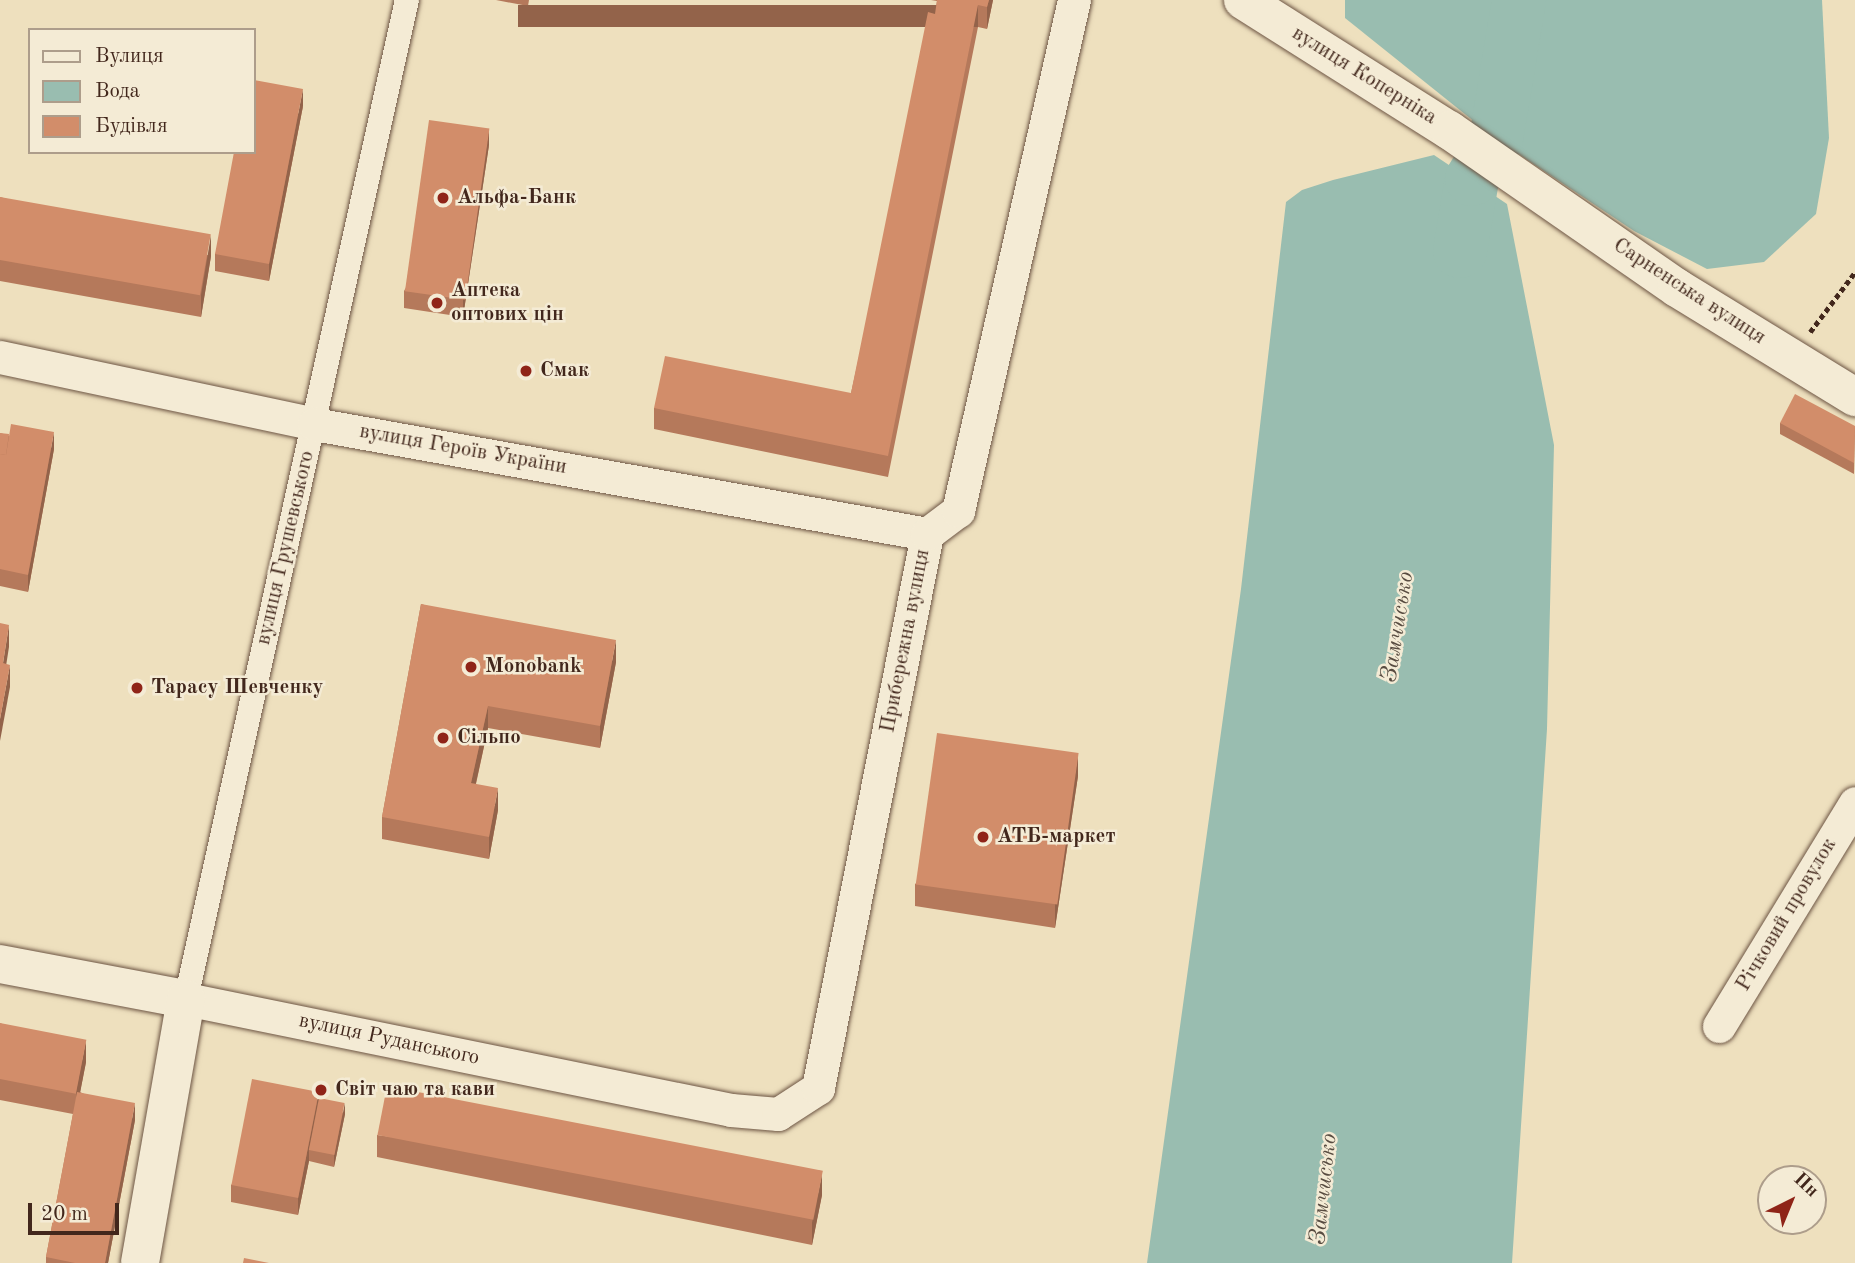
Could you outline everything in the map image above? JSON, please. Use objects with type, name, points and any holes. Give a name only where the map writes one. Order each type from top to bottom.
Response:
[{"type":"main road","name":"вулиця Коперніка","points":[[1243,0],[1449,130],[1525,183]]},
{"type":"main road","name":"Сарненська вулиця","points":[[1525,183],[1677,288],[1855,397]]},
{"type":"main road","name":"вулиця Руданського","points":[[0,964],[186,999]]},
{"type":"main road","name":"вулиця Грушевського","points":[[140,1263],[186,999]]},
{"type":"street","name":"вулиця Грушевського","points":[[186,999],[407,0]]},
{"type":"street","name":"Прибережна вулиця","points":[[778,1114],[818,1088],[927,534],[958,510],[1074,0]]},
{"type":"street","name":"вулиця Героїв України","points":[[0,357],[314,424],[927,534]]},
{"type":"street","name":"Річковий провулок","points":[[1719,1026],[1855,803]]},
{"type":"street","name":"вулиця Руданського","points":[[186,999],[731,1110],[778,1114]]},
{"type":"path","points":[[1791,358],[1855,271]]},
{"type":"water","points":[[1345,0],[1822,0],[1829,138],[1816,214],[1764,262],[1707,269],[1634,231],[1496,139],[1345,18]]},
{"type":"water","points":[[1434,155],[1507,204],[1554,445],[1547,729],[1512,1263],[1147,1263],[1241,589],[1286,202],[1302,190],[1333,180]]},
{"type":"building","points":[[937,0],[989,0],[987,7],[978,5],[888,456],[654,408],[665,356],[851,393],[928,12],[935,14]]},
{"type":"building","points":[[256,80],[303,89],[269,264],[215,254],[234,154],[256,154]]},
{"type":"building","points":[[429,120],[489,128],[465,300],[405,291]]},
{"type":"building","points":[[0,197],[211,234],[200,295],[0,260]]},
{"type":"building","points":[[1795,394],[1855,426],[1854,463],[1780,423]]},
{"type":"building","points":[[11,424],[54,432],[28,575],[0,569],[0,454],[6,455]]},
{"type":"building","points":[[0,433],[9,434],[6,455],[0,454]]},
{"type":"building","name":"Сільпо","points":[[421,604],[616,640],[600,726],[488,706],[471,783],[498,788],[489,837],[382,817]]},
{"type":"building","points":[[0,623],[9,625],[3,663],[10,665],[0,719]]},
{"type":"building","points":[[937,733],[1079,753],[1057,904],[916,885]]},
{"type":"building","points":[[0,1023],[86,1040],[76,1094],[0,1079]]},
{"type":"building","points":[[252,1079],[319,1092],[298,1198],[231,1185]]},
{"type":"building","points":[[387,1086],[823,1171],[813,1220],[377,1135]]},
{"type":"building","points":[[77,1092],[135,1103],[105,1263],[75,1263],[46,1257]]},
{"type":"building","points":[[319,1098],[345,1103],[334,1155],[309,1150]]},
{"type":"building","points":[[244,1258],[269,1263],[243,1263]]},
{"type":"waterway","name":"Замчисько","points":[[1460,251],[1472,179],[1496,139],[1519,0]]},
{"type":"place","name":"Альфа-Банк","points":[[443,198]]},
{"type":"place","name":"Аптека оптових цін","points":[[437,303]]},
{"type":"place","name":"Смак","points":[[526,371]]},
{"type":"place","name":"Monobank","points":[[471,667]]},
{"type":"place","name":"Тарасу Шевченку","points":[[137,688]]},
{"type":"place","name":"Сільпо","points":[[443,738]]},
{"type":"place","name":"АТБ-маркет","points":[[983,837]]},
{"type":"place","name":"Світ чаю та кави","points":[[321,1090]]}]
